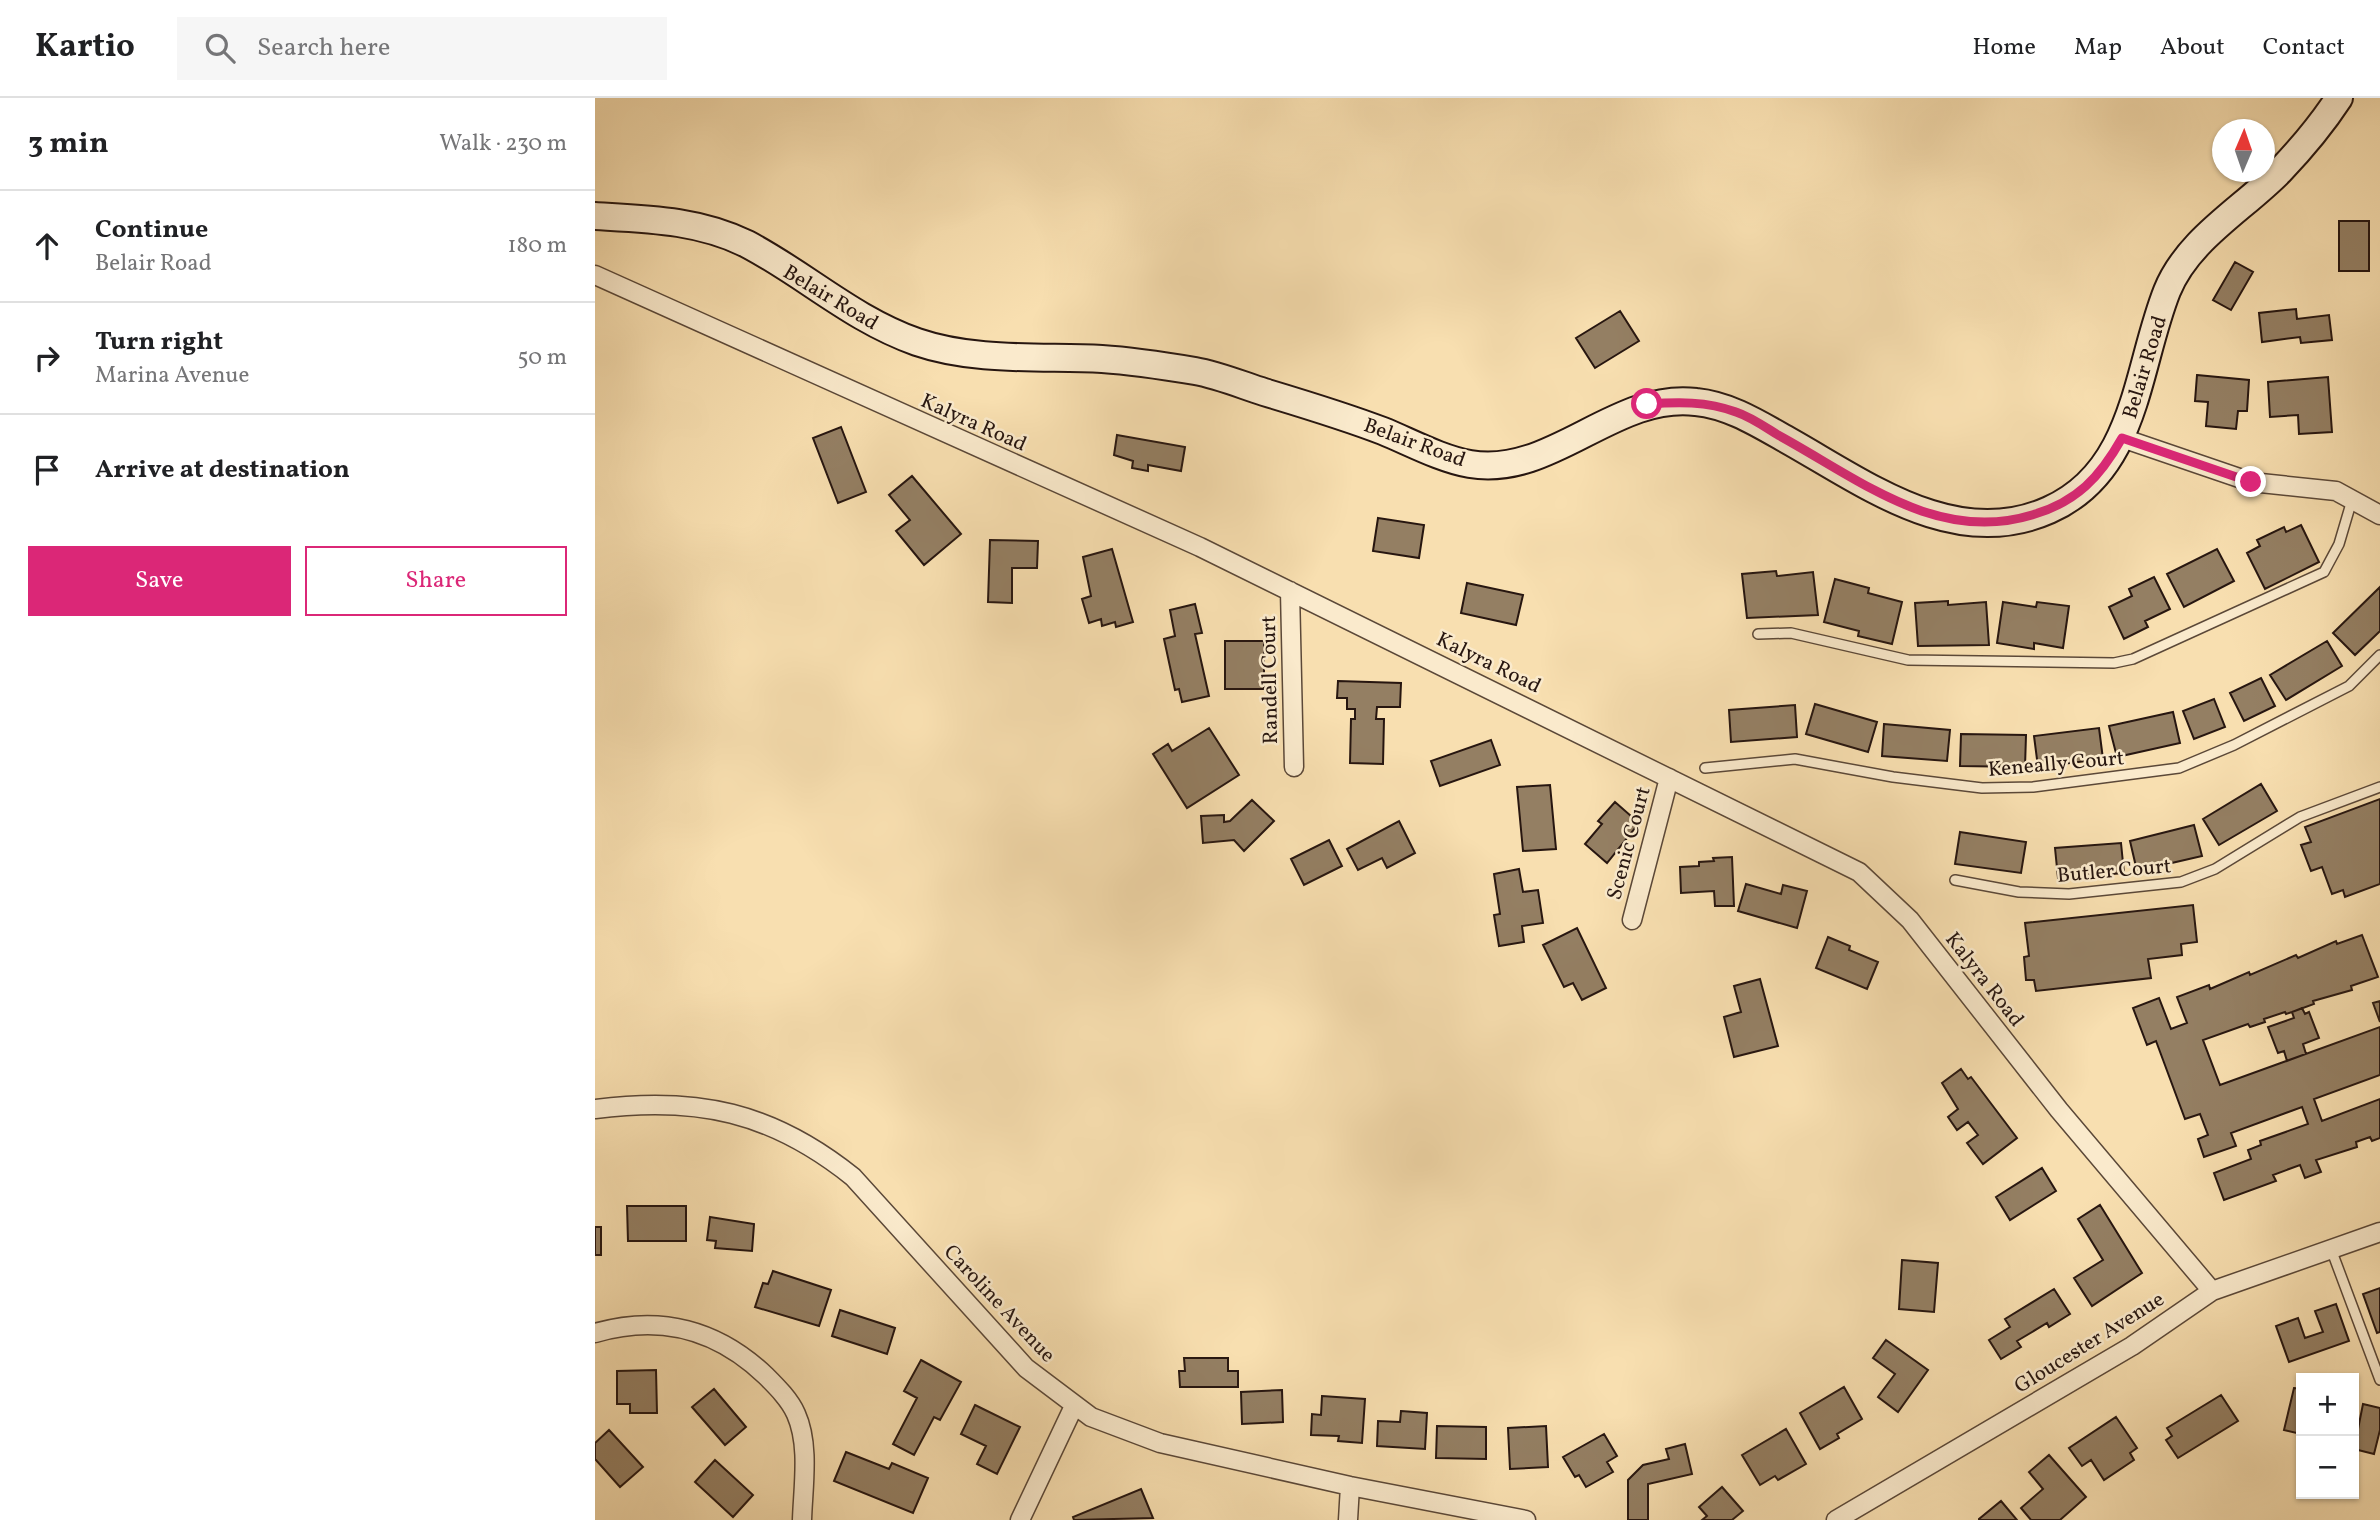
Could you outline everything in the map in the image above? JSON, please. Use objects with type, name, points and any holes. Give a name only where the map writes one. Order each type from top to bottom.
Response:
[{"type":"main road","name":"Belair Road","points":[[595,216],[680,221],[745,243],[874,326],[925,344],[992,355],[1109,359],[1200,372],[1345,417],[1467,464],[1500,465],[1545,453],[1647,404],[1694,401],[1737,412],[1922,514],[1971,524],[2007,523],[2050,510],[2087,487],[2104,470],[2122,438],[2168,287],[2184,262],[2216,227],[2279,172],[2322,123],[2339,98]]},
{"type":"street","name":"Kalyra Road","points":[[595,275],[957,440],[1117,508],[1859,872],[1891,899],[2059,1110],[2212,1290]]},
{"type":"street","points":[[2122,438],[2251,482],[2336,491],[2380,515]]},
{"type":"street","name":"Randell Court","points":[[1290,591],[1294,767]]},
{"type":"street","name":"Scenic Court","points":[[1632,920],[1669,778]]},
{"type":"street","name":"Caroline Avenue","points":[[595,1109],[688,1105],[731,1112],[775,1127],[827,1156],[853,1177],[1026,1368],[1091,1417],[1160,1443],[1350,1486],[1526,1520]]},
{"type":"street","name":"Gloucester Avenue","points":[[1836,1520],[2132,1346],[2212,1290],[2380,1232]]},
{"type":"street","points":[[595,1333],[620,1326],[655,1325],[691,1330],[722,1341],[750,1360],[779,1388],[796,1414],[803,1440],[802,1520]]},
{"type":"street","points":[[1020,1520],[1074,1406]]},
{"type":"street","points":[[1347,1520],[1350,1486]]},
{"type":"lane","points":[[1758,634],[1791,633],[1908,660],[2123,661],[2323,572],[2339,544],[2352,498]]},
{"type":"lane","name":"Keneally Court","points":[[1705,768],[1795,760],[1893,777],[1982,788],[2033,787],[2179,768],[2234,745],[2349,686],[2380,655]]},
{"type":"lane","name":"Butler Court","points":[[1955,880],[2019,892],[2069,894],[2181,882],[2215,869],[2300,817],[2380,787]]},
{"type":"lane","points":[[2331,1249],[2376,1355],[2380,1380]]},
{"type":"building","points":[[2339,221],[2369,221],[2369,271],[2339,271]]},
{"type":"building","points":[[2235,262],[2253,272],[2231,310],[2213,300]]},
{"type":"building","points":[[2296,309],[2297,319],[2329,315],[2332,340],[2301,343],[2300,337],[2262,342],[2259,313]]},
{"type":"building","points":[[1620,311],[1639,341],[1595,368],[1576,338]]},
{"type":"building","points":[[2197,375],[2249,380],[2247,411],[2238,411],[2236,429],[2206,426],[2208,402],[2195,401]]},
{"type":"building","points":[[2328,377],[2332,432],[2299,434],[2298,415],[2270,417],[2268,382]]},
{"type":"building","points":[[841,427],[866,492],[838,503],[813,438]]},
{"type":"building","points":[[1117,435],[1185,447],[1181,471],[1148,465],[1148,471],[1132,468],[1133,461],[1114,455]]},
{"type":"building","points":[[912,476],[961,534],[924,565],[896,531],[910,520],[889,495]]},
{"type":"building","points":[[1378,518],[1424,525],[1419,558],[1373,551]]},
{"type":"building","points":[[2301,525],[2319,562],[2265,589],[2247,553],[2260,546],[2257,540],[2284,527],[2286,532]]},
{"type":"building","points":[[990,540],[1038,541],[1037,568],[1012,568],[1012,603],[988,602]]},
{"type":"building","points":[[1112,549],[1133,622],[1116,627],[1115,622],[1102,626],[1101,619],[1089,623],[1082,599],[1091,596],[1083,557]]},
{"type":"building","points":[[2217,549],[2234,581],[2184,607],[2167,574]]},
{"type":"building","points":[[1776,571],[1777,576],[1813,572],[1818,615],[1747,618],[1742,574]]},
{"type":"building","points":[[2154,577],[2170,609],[2145,621],[2148,627],[2124,639],[2109,607],[2132,596],[2129,589]]},
{"type":"building","points":[[1835,579],[1869,588],[1868,593],[1902,602],[1892,644],[1858,636],[1859,631],[1824,622]]},
{"type":"building","points":[[1467,583],[1523,595],[1516,625],[1461,613]]},
{"type":"building","points":[[2380,587],[2380,631],[2355,655],[2333,633]]},
{"type":"building","points":[[1948,601],[1948,605],[1986,602],[1989,645],[1918,646],[1915,603]]},
{"type":"building","points":[[2003,602],[2036,607],[2037,602],[2069,606],[2063,648],[2034,643],[2034,649],[1997,643]]},
{"type":"building","points":[[1195,604],[1202,633],[1195,634],[1209,696],[1182,702],[1179,689],[1175,690],[1164,639],[1175,636],[1170,610]]},
{"type":"building","points":[[1225,641],[1264,641],[1264,689],[1225,689]]},
{"type":"building","points":[[2327,641],[2342,666],[2286,700],[2270,675]]},
{"type":"building","points":[[2261,678],[2275,706],[2244,721],[2230,693]]},
{"type":"building","points":[[1338,681],[1401,683],[1400,707],[1377,707],[1376,719],[1384,719],[1383,764],[1350,763],[1351,719],[1355,719],[1355,709],[1347,709],[1347,698],[1337,698]]},
{"type":"building","points":[[2214,699],[2225,727],[2194,739],[2183,711]]},
{"type":"building","points":[[1815,704],[1877,722],[1868,752],[1806,734]]},
{"type":"building","points":[[1795,705],[1797,737],[1731,742],[1729,710]]},
{"type":"building","points":[[2173,712],[2180,743],[2117,757],[2109,726]]},
{"type":"building","points":[[1884,724],[1950,730],[1947,761],[1882,756]]},
{"type":"building","points":[[1209,728],[1239,775],[1187,808],[1153,754],[1168,744],[1172,751]]},
{"type":"building","points":[[2099,728],[2103,759],[2038,767],[2034,736]]},
{"type":"building","points":[[1961,734],[2026,735],[2025,767],[1960,766]]},
{"type":"building","points":[[1491,740],[1500,765],[1440,786],[1431,761]]},
{"type":"building","points":[[2261,784],[2277,811],[2219,845],[2203,819]]},
{"type":"building","points":[[1550,785],[1556,849],[1523,851],[1517,787]]},
{"type":"building","points":[[2380,799],[2380,884],[2345,897],[2343,890],[2332,894],[2322,867],[2311,871],[2301,845],[2311,842],[2305,827]]},
{"type":"building","points":[[1252,800],[1274,821],[1244,851],[1234,840],[1203,843],[1201,816],[1224,815],[1224,822],[1230,821]]},
{"type":"building","points":[[1615,802],[1639,823],[1607,863],[1585,844],[1602,824],[1598,821]]},
{"type":"building","points":[[1399,821],[1415,853],[1387,868],[1382,858],[1358,870],[1347,849]]},
{"type":"building","points":[[2194,825],[2202,856],[2137,871],[2130,841]]},
{"type":"building","points":[[1960,832],[2026,842],[2021,873],[1955,864]]},
{"type":"building","points":[[1329,840],[1342,866],[1304,885],[1291,859]]},
{"type":"building","points":[[2121,843],[2124,873],[2058,878],[2055,848]]},
{"type":"building","points":[[1732,857],[1734,906],[1715,906],[1714,891],[1681,893],[1680,867],[1699,866],[1699,862],[1714,861],[1713,858]]},
{"type":"building","points":[[1519,869],[1523,892],[1538,890],[1543,923],[1522,926],[1524,942],[1499,946],[1494,915],[1500,914],[1494,874]]},
{"type":"building","points":[[1746,884],[1781,894],[1783,885],[1807,891],[1797,928],[1738,911]]},
{"type":"building","points":[[2193,905],[2197,942],[2181,944],[2182,955],[2148,959],[2151,978],[2036,991],[2034,980],[2026,980],[2024,957],[2029,956],[2025,923]]},
{"type":"building","points":[[1577,928],[1606,988],[1582,1000],[1573,983],[1564,987],[1543,945]]},
{"type":"building","points":[[2362,935],[2378,977],[2351,986],[2352,990],[2313,1001],[2314,1004],[2264,1019],[2265,1022],[2250,1027],[2248,1024],[2203,1040],[2220,1085],[2380,1027],[2380,1075],[2314,1099],[2322,1121],[2380,1099],[2380,1138],[2372,1141],[2370,1137],[2356,1142],[2357,1147],[2316,1160],[2321,1172],[2305,1178],[2300,1165],[2273,1175],[2276,1181],[2224,1200],[2214,1173],[2251,1159],[2248,1150],[2261,1145],[2260,1141],[2308,1124],[2302,1107],[2231,1133],[2236,1146],[2204,1157],[2198,1139],[2208,1135],[2200,1114],[2185,1119],[2156,1041],[2147,1045],[2133,1008],[2159,998],[2171,1029],[2187,1023],[2177,997],[2209,985],[2210,989],[2296,955],[2298,958],[2336,941],[2337,944]]},
{"type":"building","points":[[1828,937],[1850,946],[1849,950],[1878,962],[1867,989],[1816,968]]},
{"type":"building","points":[[1760,979],[1778,1046],[1734,1057],[1724,1017],[1741,1012],[1734,986]]},
{"type":"building","points":[[2380,1001],[2380,1022],[2373,1003]]},
{"type":"building","points":[[2302,1008],[2305,1014],[2309,1012],[2319,1038],[2303,1044],[2306,1054],[2287,1061],[2284,1051],[2278,1053],[2268,1027],[2294,1018],[2292,1012]]},
{"type":"building","points":[[1961,1069],[1968,1079],[1971,1077],[2017,1138],[1983,1164],[1967,1143],[1978,1135],[1968,1122],[1957,1130],[1948,1117],[1958,1109],[1942,1083]]},
{"type":"building","points":[[2042,1168],[2056,1191],[2010,1220],[1996,1197]]},
{"type":"building","points":[[2100,1205],[2142,1273],[2092,1306],[2074,1278],[2103,1260],[2078,1219]]},
{"type":"building","points":[[627,1206],[686,1206],[686,1241],[628,1241]]},
{"type":"building","points":[[710,1217],[754,1224],[752,1251],[715,1248],[716,1241],[707,1240]]},
{"type":"building","points":[[595,1227],[601,1227],[601,1255],[595,1255]]},
{"type":"building","points":[[1902,1260],[1938,1263],[1934,1312],[1899,1309]]},
{"type":"building","points":[[773,1271],[831,1290],[819,1326],[755,1307],[763,1283],[768,1284]]},
{"type":"building","points":[[2380,1288],[2380,1332],[2377,1333],[2363,1294]]},
{"type":"building","points":[[2054,1289],[2070,1314],[2049,1327],[2047,1323],[2017,1341],[2021,1347],[2001,1359],[1989,1340],[2010,1327],[2005,1319]]},
{"type":"building","points":[[2336,1304],[2349,1341],[2289,1362],[2276,1326],[2298,1318],[2305,1338],[2323,1332],[2315,1311]]},
{"type":"building","points":[[840,1310],[895,1328],[887,1354],[832,1336]]},
{"type":"building","points":[[1886,1340],[1928,1370],[1898,1412],[1878,1397],[1895,1374],[1873,1358]]},
{"type":"building","points":[[1184,1358],[1228,1358],[1228,1371],[1238,1371],[1238,1387],[1180,1387],[1179,1371],[1185,1371]]},
{"type":"building","points":[[921,1360],[961,1382],[940,1420],[934,1417],[914,1455],[893,1444],[917,1398],[904,1391]]},
{"type":"building","points":[[656,1370],[657,1413],[630,1413],[630,1404],[617,1404],[617,1371]]},
{"type":"building","points":[[1844,1387],[1862,1419],[1837,1434],[1839,1438],[1820,1449],[1800,1413]]},
{"type":"building","points":[[2294,1388],[2296,1388],[2296,1433],[2284,1430]]},
{"type":"building","points":[[714,1389],[746,1427],[725,1445],[692,1407]]},
{"type":"building","points":[[1282,1390],[1283,1422],[1242,1424],[1241,1392]]},
{"type":"building","points":[[2221,1395],[2238,1421],[2178,1458],[2166,1440],[2172,1436],[2167,1428]]},
{"type":"building","points":[[1322,1396],[1365,1399],[1362,1443],[1338,1441],[1339,1436],[1311,1435],[1312,1414],[1321,1415]]},
{"type":"building","points":[[2363,1404],[2380,1408],[2380,1430],[2374,1454],[2359,1450],[2359,1424]]},
{"type":"building","points":[[975,1405],[1020,1427],[997,1474],[977,1464],[986,1446],[961,1434]]},
{"type":"building","points":[[1401,1411],[1427,1413],[1425,1449],[1377,1446],[1378,1421],[1400,1422]]},
{"type":"building","points":[[2116,1417],[2137,1448],[2130,1453],[2134,1460],[2104,1480],[2091,1460],[2082,1466],[2069,1448]]},
{"type":"building","points":[[1437,1426],[1486,1427],[1486,1459],[1436,1458]]},
{"type":"building","points":[[1546,1426],[1548,1467],[1510,1469],[1508,1428]]},
{"type":"building","points":[[1786,1429],[1806,1464],[1778,1480],[1775,1476],[1760,1485],[1742,1455]]},
{"type":"building","points":[[609,1430],[643,1467],[620,1487],[595,1459],[595,1443]]},
{"type":"building","points":[[1604,1434],[1617,1456],[1607,1462],[1613,1472],[1586,1487],[1579,1475],[1575,1477],[1563,1457]]},
{"type":"building","points":[[1685,1444],[1692,1474],[1648,1484],[1648,1520],[1628,1520],[1628,1480],[1643,1465],[1669,1459],[1666,1449]]},
{"type":"building","points":[[846,1452],[889,1469],[892,1463],[928,1478],[913,1513],[834,1481]]},
{"type":"building","points":[[2049,1455],[2086,1497],[2060,1520],[2031,1520],[2021,1508],[2043,1489],[2029,1472]]},
{"type":"building","points":[[715,1460],[753,1495],[733,1517],[695,1482]]},
{"type":"building","points":[[1722,1487],[1743,1511],[1732,1520],[1702,1520],[1707,1516],[1699,1507]]},
{"type":"building","points":[[1141,1489],[1153,1518],[1074,1520],[1073,1517]]},
{"type":"building","points":[[2001,1501],[2017,1520],[1979,1520],[1979,1519]]},
{"type":"route","points":[[1647,404],[1694,401],[1737,412],[1922,514],[1971,524],[2007,523],[2050,510],[2087,487],[2104,470],[2122,438],[2251,482]]}]
